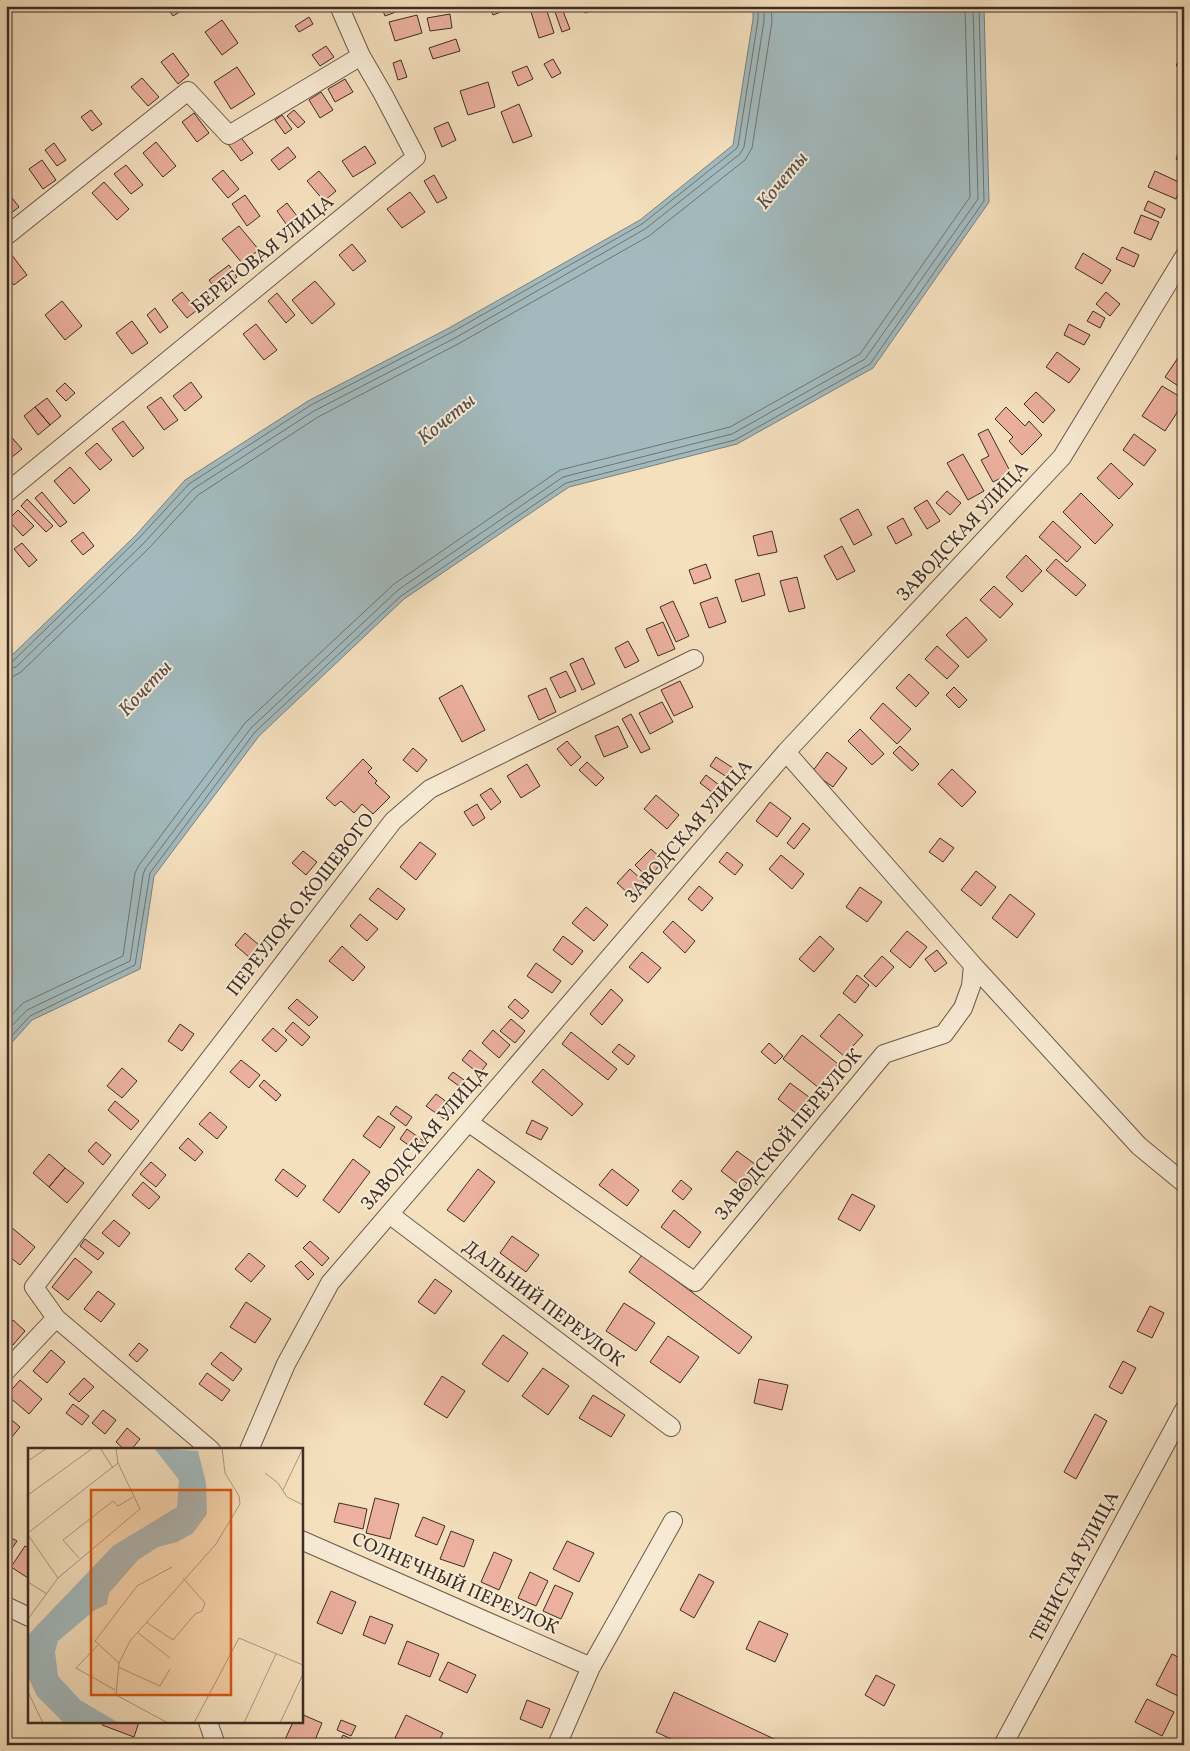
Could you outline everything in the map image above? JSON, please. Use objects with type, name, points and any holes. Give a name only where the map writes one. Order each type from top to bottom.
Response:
[{"type":"street","name":"БЕРЕГОВАЯ УЛИЦА","points":[[6,493],[416,157],[384,94],[361,56],[339,6]]},
{"type":"street","points":[[6,236],[188,91],[229,135],[361,56]]},
{"type":"street","name":"ЗАВОДСКАЯ УЛИЦА","points":[[250,1448],[286,1364],[330,1283],[786,752],[1062,457],[1184,257]]},
{"type":"street","name":"ПЕРЕУЛОК О.КОШЕВОГО","points":[[56,1318],[34,1287],[392,821],[430,789],[694,659]]},
{"type":"street","points":[[786,752],[973,965],[1139,1146],[1184,1183]]},
{"type":"street","name":"ЗАВОДСКОЙ ПЕРЕУЛОК","points":[[468,1122],[695,1282],[884,1054],[944,1034],[963,1008],[971,986],[973,965]]},
{"type":"street","name":"ДАЛЬНИЙ ПЕРЕУЛОК","points":[[389,1214],[672,1427]]},
{"type":"street","points":[[6,1371],[56,1318],[209,1448]]},
{"type":"street","name":"ТЕНИСТАЯ УЛИЦА","points":[[1003,1745],[1184,1410]]},
{"type":"street","points":[[557,1745],[591,1667],[673,1521]]},
{"type":"street","name":"СОЛНЕЧНЫЙ ПЕРЕУЛОК","points":[[302,1540],[591,1667]]},
{"type":"street","points":[[6,1606],[28,1617]]},
{"type":"street","points":[[209,1724],[216,1745]]},
{"type":"water","name":"Кочеты","points":[[753,6],[984,6],[989,202],[873,368],[737,444],[569,487],[404,599],[259,736],[154,876],[140,969],[32,1020],[6,1049],[6,661],[136,535],[185,480],[308,401],[449,328],[640,220],[733,145],[753,19]]},
{"type":"building","points":[[173,6],[189,6],[173,16],[168,9]]},
{"type":"building","points":[[248,6],[262,6],[251,12]]},
{"type":"building","points":[[381,6],[412,6],[385,16]]},
{"type":"building","points":[[489,6],[504,6],[506,10],[493,15]]},
{"type":"building","points":[[561,6],[570,29],[562,32],[554,9]]},
{"type":"building","points":[[583,6],[606,6],[585,13]]},
{"type":"building","points":[[1094,6],[1117,6],[1095,10]]},
{"type":"building","points":[[546,8],[554,33],[539,38],[531,12]]},
{"type":"building","points":[[450,14],[452,28],[430,31],[427,18]]},
{"type":"building","points":[[417,15],[422,33],[395,41],[389,22]]},
{"type":"building","points":[[309,17],[313,24],[299,32],[295,26]]},
{"type":"building","points":[[222,20],[238,43],[222,55],[205,32]]},
{"type":"building","points":[[456,39],[460,51],[433,59],[429,48]]},
{"type":"building","points":[[326,46],[334,57],[320,66],[312,55]]},
{"type":"building","points":[[173,53],[189,75],[178,84],[161,62]]},
{"type":"building","points":[[1184,56],[1184,71],[1176,65]]},
{"type":"building","points":[[553,59],[561,73],[552,78],[544,64]]},
{"type":"building","points":[[401,60],[407,77],[398,80],[393,63]]},
{"type":"building","points":[[527,66],[533,79],[518,86],[512,72]]},
{"type":"building","points":[[237,67],[255,94],[231,109],[214,82]]},
{"type":"building","points":[[142,78],[159,97],[148,106],[131,87]]},
{"type":"building","points":[[345,79],[353,92],[335,102],[328,89]]},
{"type":"building","points":[[488,82],[495,107],[468,115],[460,91]]},
{"type":"building","points":[[321,92],[333,110],[320,118],[309,100]]},
{"type":"building","points":[[519,104],[532,136],[513,143],[501,112]]},
{"type":"building","points":[[91,110],[102,124],[92,131],[81,117]]},
{"type":"building","points":[[294,110],[305,122],[298,128],[287,116]]},
{"type":"building","points":[[194,113],[209,133],[197,142],[182,122]]},
{"type":"building","points":[[282,115],[292,129],[285,134],[275,120]]},
{"type":"building","points":[[448,122],[456,140],[442,147],[434,128]]},
{"type":"building","points":[[239,135],[253,153],[241,161],[228,144]]},
{"type":"building","points":[[156,142],[176,166],[163,177],[143,153]]},
{"type":"building","points":[[54,143],[66,160],[57,166],[45,150]]},
{"type":"building","points":[[365,146],[376,163],[353,177],[342,161]]},
{"type":"building","points":[[288,147],[296,157],[279,170],[271,160]]},
{"type":"building","points":[[1181,148],[1184,150],[1184,162],[1176,159]]},
{"type":"building","points":[[42,160],[56,180],[43,189],[29,169]]},
{"type":"building","points":[[126,165],[143,185],[131,194],[114,174]]},
{"type":"building","points":[[223,170],[239,189],[228,198],[212,179]]},
{"type":"building","points":[[319,171],[336,191],[324,201],[307,181]]},
{"type":"building","points":[[1155,171],[1183,184],[1176,199],[1148,187]]},
{"type":"building","points":[[434,175],[447,198],[437,203],[424,181]]},
{"type":"building","points":[[104,182],[129,209],[117,220],[92,193]]},
{"type":"building","points":[[6,190],[19,207],[6,217]]},
{"type":"building","points":[[410,192],[425,212],[402,228],[387,209]]},
{"type":"building","points":[[245,195],[260,216],[247,226],[232,204]]},
{"type":"building","points":[[1148,201],[1165,209],[1161,218],[1144,210]]},
{"type":"building","points":[[287,203],[300,220],[289,228],[277,211]]},
{"type":"building","points":[[1141,215],[1159,222],[1151,240],[1134,233]]},
{"type":"building","points":[[239,226],[259,250],[242,263],[222,239]]},
{"type":"building","points":[[352,244],[366,261],[353,271],[339,255]]},
{"type":"building","points":[[1122,247],[1139,255],[1134,267],[1116,259]]},
{"type":"building","points":[[1083,253],[1111,270],[1102,284],[1075,268]]},
{"type":"building","points":[[11,254],[27,275],[14,285],[6,275],[6,258]]},
{"type":"building","points":[[229,265],[237,277],[218,292],[209,280]]},
{"type":"building","points":[[315,281],[335,304],[312,324],[292,300]]},
{"type":"building","points":[[182,292],[197,310],[187,318],[172,300]]},
{"type":"building","points":[[1106,292],[1120,304],[1110,316],[1096,304]]},
{"type":"building","points":[[277,293],[295,315],[286,323],[268,301]]},
{"type":"building","points":[[62,301],[82,326],[65,340],[45,315]]},
{"type":"building","points":[[155,308],[168,327],[160,333],[147,315]]},
{"type":"building","points":[[1093,311],[1105,318],[1100,328],[1087,321]]},
{"type":"building","points":[[132,321],[148,343],[132,354],[116,333]]},
{"type":"building","points":[[256,324],[277,350],[264,360],[243,334]]},
{"type":"building","points":[[1069,324],[1090,335],[1084,345],[1064,335]]},
{"type":"building","points":[[1184,349],[1184,390],[1165,377]]},
{"type":"building","points":[[1057,352],[1080,369],[1069,383],[1046,367]]},
{"type":"building","points":[[191,382],[202,397],[185,411],[173,396]]},
{"type":"building","points":[[65,383],[75,393],[66,401],[56,391]]},
{"type":"building","points":[[1162,386],[1184,399],[1184,402],[1165,431],[1142,416]]},
{"type":"building","points":[[1036,392],[1055,410],[1043,423],[1024,404]]},
{"type":"building","points":[[161,397],[178,420],[164,430],[147,407]]},
{"type":"building","points":[[47,398],[61,416],[50,425],[35,407]]},
{"type":"building","points":[[35,407],[50,425],[38,435],[24,416]]},
{"type":"building","points":[[1006,407],[1025,426],[1029,421],[1042,435],[1022,455],[1009,441],[1013,437],[995,419]]},
{"type":"building","points":[[123,421],[144,448],[133,457],[112,429]]},
{"type":"building","points":[[988,429],[1011,473],[993,482],[981,460],[989,456],[978,434]]},
{"type":"building","points":[[6,431],[22,449],[12,457],[6,450]]},
{"type":"building","points":[[1134,434],[1156,450],[1144,466],[1123,450]]},
{"type":"building","points":[[97,443],[112,460],[100,470],[85,453]]},
{"type":"building","points":[[963,454],[984,491],[968,500],[947,463]]},
{"type":"building","points":[[1111,463],[1133,484],[1119,499],[1097,478]]},
{"type":"building","points":[[70,467],[90,490],[74,504],[54,481]]},
{"type":"building","points":[[947,491],[961,503],[950,515],[936,503]]},
{"type":"building","points":[[42,492],[67,522],[60,527],[35,498]]},
{"type":"building","points":[[1081,493],[1113,525],[1095,544],[1063,512]]},
{"type":"building","points":[[27,499],[53,526],[46,532],[21,506]]},
{"type":"building","points":[[927,500],[940,521],[927,529],[914,508]]},
{"type":"building","points":[[858,509],[872,535],[854,545],[840,519]]},
{"type":"building","points":[[18,510],[34,526],[23,536],[8,520]]},
{"type":"building","points":[[903,518],[912,535],[896,544],[887,527]]},
{"type":"building","points":[[1053,521],[1081,547],[1067,562],[1039,537]]},
{"type":"building","points":[[772,531],[777,552],[758,556],[753,536]]},
{"type":"building","points":[[83,532],[94,546],[83,555],[71,541]]},
{"type":"building","points":[[22,543],[37,560],[29,567],[14,549]]},
{"type":"building","points":[[842,546],[855,571],[837,580],[824,556]]},
{"type":"building","points":[[1026,555],[1042,571],[1022,592],[1006,577]]},
{"type":"building","points":[[1056,559],[1086,585],[1076,596],[1046,570]]},
{"type":"building","points":[[706,564],[711,578],[694,584],[689,570]]},
{"type":"building","points":[[759,573],[765,595],[742,602],[735,580]]},
{"type":"building","points":[[797,577],[805,608],[789,612],[780,581]]},
{"type":"building","points":[[994,586],[1013,604],[1000,618],[980,600]]},
{"type":"building","points":[[717,597],[726,622],[709,628],[700,603]]},
{"type":"building","points":[[673,601],[689,636],[676,642],[660,607]]},
{"type":"building","points":[[966,617],[987,640],[968,658],[946,635]]},
{"type":"building","points":[[663,622],[675,649],[658,656],[646,629]]},
{"type":"building","points":[[628,641],[639,661],[625,668],[615,648]]},
{"type":"building","points":[[937,646],[959,666],[947,679],[925,659]]},
{"type":"building","points":[[583,658],[595,684],[582,690],[570,664]]},
{"type":"building","points":[[566,671],[576,691],[560,698],[550,678]]},
{"type":"building","points":[[909,674],[929,693],[916,707],[896,688]]},
{"type":"building","points":[[680,681],[693,707],[674,716],[661,690]]},
{"type":"building","points":[[462,685],[485,730],[462,742],[439,698]]},
{"type":"building","points":[[954,687],[967,700],[959,708],[946,695]]},
{"type":"building","points":[[546,688],[556,712],[539,720],[528,696]]},
{"type":"building","points":[[662,702],[673,722],[650,734],[639,713]]},
{"type":"building","points":[[883,703],[911,729],[897,744],[870,718]]},
{"type":"building","points":[[631,714],[650,749],[641,753],[622,719]]},
{"type":"building","points":[[618,726],[628,747],[604,757],[595,736]]},
{"type":"building","points":[[860,729],[884,754],[872,765],[848,741]]},
{"type":"building","points":[[567,741],[581,757],[571,766],[557,749]]},
{"type":"building","points":[[900,746],[919,764],[912,771],[893,753]]},
{"type":"building","points":[[413,748],[427,760],[417,772],[403,760]]},
{"type":"building","points":[[827,752],[847,768],[833,787],[812,772]]},
{"type":"building","points":[[716,757],[733,768],[727,777],[710,766]]},
{"type":"building","points":[[363,759],[372,768],[368,772],[377,781],[375,783],[390,797],[373,814],[362,804],[354,813],[341,801],[335,806],[326,798]]},
{"type":"building","points":[[587,762],[604,778],[596,786],[579,770]]},
{"type":"building","points":[[527,764],[540,786],[521,798],[507,776]]},
{"type":"building","points":[[952,769],[976,792],[962,807],[938,784]]},
{"type":"building","points":[[706,775],[723,788],[717,796],[700,783]]},
{"type":"building","points":[[491,788],[501,802],[491,810],[480,795]]},
{"type":"building","points":[[656,795],[679,815],[667,829],[644,809]]},
{"type":"building","points":[[770,802],[791,818],[777,837],[756,821]]},
{"type":"building","points":[[477,804],[485,818],[473,826],[464,812]]},
{"type":"building","points":[[803,823],[810,829],[794,849],[787,843]]},
{"type":"building","points":[[940,838],[954,848],[943,862],[929,852]]},
{"type":"building","points":[[420,842],[436,854],[416,880],[400,867]]},
{"type":"building","points":[[651,849],[664,861],[648,878],[635,865]]},
{"type":"building","points":[[303,851],[317,862],[306,875],[292,863]]},
{"type":"building","points":[[727,852],[743,865],[735,875],[719,862]]},
{"type":"building","points":[[781,855],[804,874],[792,889],[769,869]]},
{"type":"building","points":[[630,869],[644,882],[631,896],[617,883]]},
{"type":"building","points":[[976,871],[996,887],[981,906],[961,890]]},
{"type":"building","points":[[699,886],[713,898],[702,911],[688,899]]},
{"type":"building","points":[[860,887],[882,902],[867,922],[846,907]]},
{"type":"building","points":[[378,888],[405,909],[397,920],[369,899]]},
{"type":"building","points":[[1010,894],[1035,914],[1017,938],[992,918]]},
{"type":"building","points":[[586,907],[608,925],[594,941],[572,923]]},
{"type":"building","points":[[360,914],[378,929],[367,941],[350,926]]},
{"type":"building","points":[[673,921],[695,941],[685,953],[663,932]]},
{"type":"building","points":[[907,931],[927,947],[910,968],[890,951]]},
{"type":"building","points":[[245,933],[259,945],[249,957],[235,945]]},
{"type":"building","points":[[563,936],[583,951],[572,965],[553,950]]},
{"type":"building","points":[[820,936],[834,949],[814,972],[799,959]]},
{"type":"building","points":[[342,946],[365,967],[353,981],[329,961]]},
{"type":"building","points":[[937,950],[947,963],[935,972],[925,959]]},
{"type":"building","points":[[642,952],[661,968],[648,983],[629,967]]},
{"type":"building","points":[[882,956],[894,967],[876,987],[864,976]]},
{"type":"building","points":[[536,963],[561,981],[552,993],[527,976]]},
{"type":"building","points":[[857,975],[869,985],[855,1003],[843,993]]},
{"type":"building","points":[[611,989],[623,1000],[602,1025],[590,1014]]},
{"type":"building","points":[[297,999],[318,1017],[309,1026],[288,1008]]},
{"type":"building","points":[[515,999],[529,1011],[522,1019],[508,1007]]},
{"type":"building","points":[[839,1014],[863,1035],[844,1056],[820,1036]]},
{"type":"building","points":[[511,1019],[525,1031],[515,1043],[500,1031]]},
{"type":"building","points":[[293,1022],[310,1037],[302,1046],[285,1031]]},
{"type":"building","points":[[180,1024],[194,1034],[182,1051],[168,1041]]},
{"type":"building","points":[[273,1028],[287,1040],[276,1052],[262,1040]]},
{"type":"building","points":[[493,1030],[510,1045],[499,1058],[482,1043]]},
{"type":"building","points":[[571,1032],[617,1069],[608,1080],[562,1044]]},
{"type":"building","points":[[802,1035],[838,1064],[819,1088],[783,1059]]},
{"type":"building","points":[[769,1043],[783,1056],[775,1064],[761,1052]]},
{"type":"building","points":[[619,1044],[635,1056],[628,1065],[612,1052]]},
{"type":"building","points":[[470,1050],[487,1064],[479,1074],[462,1060]]},
{"type":"building","points":[[241,1060],[260,1075],[249,1088],[230,1072]]},
{"type":"building","points":[[122,1068],[137,1081],[122,1098],[107,1086]]},
{"type":"building","points":[[543,1069],[583,1104],[572,1116],[532,1082]]},
{"type":"building","points":[[453,1072],[464,1080],[459,1086],[448,1078]]},
{"type":"building","points":[[264,1080],[281,1095],[276,1101],[259,1086]]},
{"type":"building","points":[[790,1083],[809,1097],[797,1114],[778,1099]]},
{"type":"building","points":[[436,1094],[456,1109],[447,1121],[426,1106]]},
{"type":"building","points":[[115,1101],[139,1121],[131,1130],[108,1110]]},
{"type":"building","points":[[396,1106],[412,1117],[406,1126],[390,1114]]},
{"type":"building","points":[[210,1112],[227,1127],[217,1139],[199,1124]]},
{"type":"building","points":[[378,1116],[395,1127],[380,1148],[363,1136]]},
{"type":"building","points":[[532,1120],[548,1128],[541,1140],[526,1133]]},
{"type":"building","points":[[407,1129],[425,1142],[418,1152],[400,1139]]},
{"type":"building","points":[[188,1138],[203,1152],[195,1161],[179,1148]]},
{"type":"building","points":[[96,1142],[111,1155],[103,1165],[88,1151]]},
{"type":"building","points":[[737,1151],[759,1167],[743,1188],[721,1171]]},
{"type":"building","points":[[49,1154],[65,1168],[49,1187],[33,1173]]},
{"type":"building","points":[[353,1159],[370,1172],[339,1213],[323,1200]]},
{"type":"building","points":[[151,1162],[166,1175],[156,1187],[140,1174]]},
{"type":"building","points":[[65,1168],[84,1183],[67,1203],[49,1187]]},
{"type":"building","points":[[283,1169],[306,1186],[297,1197],[275,1180]]},
{"type":"building","points":[[478,1169],[495,1182],[464,1222],[447,1210]]},
{"type":"building","points":[[612,1169],[639,1190],[627,1206],[599,1185]]},
{"type":"building","points":[[681,1180],[692,1189],[683,1200],[672,1191]]},
{"type":"building","points":[[143,1182],[160,1197],[149,1209],[132,1195]]},
{"type":"building","points":[[852,1194],[875,1206],[860,1231],[838,1219]]},
{"type":"building","points":[[674,1210],[701,1232],[689,1248],[661,1227]]},
{"type":"building","points":[[114,1220],[130,1233],[119,1247],[102,1233]]},
{"type":"building","points":[[11,1227],[35,1247],[20,1265],[6,1254],[6,1233]]},
{"type":"building","points":[[512,1236],[539,1255],[526,1272],[500,1253]]},
{"type":"building","points":[[85,1239],[104,1253],[98,1260],[80,1246]]},
{"type":"building","points":[[310,1241],[329,1258],[322,1266],[303,1248]]},
{"type":"building","points":[[249,1253],[265,1266],[251,1282],[235,1269]]},
{"type":"building","points":[[642,1255],[752,1337],[739,1354],[629,1272]]},
{"type":"building","points":[[75,1258],[92,1272],[68,1300],[52,1287]]},
{"type":"building","points":[[301,1261],[314,1274],[308,1280],[295,1266]]},
{"type":"building","points":[[435,1279],[452,1291],[435,1314],[418,1302]]},
{"type":"building","points":[[98,1291],[115,1304],[101,1322],[84,1309]]},
{"type":"building","points":[[246,1302],[271,1319],[255,1343],[230,1327]]},
{"type":"building","points":[[624,1303],[655,1323],[636,1351],[606,1331]]},
{"type":"building","points":[[1150,1306],[1164,1313],[1152,1338],[1137,1331]]},
{"type":"building","points":[[13,1320],[25,1331],[13,1345],[6,1340],[6,1327]]},
{"type":"building","points":[[503,1335],[528,1353],[508,1382],[482,1364]]},
{"type":"building","points":[[668,1336],[699,1357],[680,1383],[650,1362]]},
{"type":"building","points":[[139,1343],[148,1350],[137,1362],[129,1355]]},
{"type":"building","points":[[51,1350],[65,1362],[47,1383],[33,1371]]},
{"type":"building","points":[[221,1352],[242,1369],[233,1381],[211,1364]]},
{"type":"building","points":[[1123,1361],[1136,1368],[1122,1394],[1109,1387]]},
{"type":"building","points":[[543,1368],[569,1386],[548,1415],[522,1396]]},
{"type":"building","points":[[207,1373],[230,1390],[222,1401],[199,1384]]},
{"type":"building","points":[[442,1376],[465,1391],[447,1418],[424,1404]]},
{"type":"building","points":[[84,1378],[94,1387],[79,1402],[69,1394]]},
{"type":"building","points":[[759,1379],[788,1385],[782,1410],[754,1403]]},
{"type":"building","points":[[20,1380],[42,1399],[29,1414],[7,1395]]},
{"type":"building","points":[[593,1395],[625,1415],[611,1437],[579,1418]]},
{"type":"building","points":[[73,1404],[89,1416],[82,1425],[66,1413]]},
{"type":"building","points":[[103,1410],[116,1420],[105,1434],[92,1423]]},
{"type":"building","points":[[1095,1414],[1107,1421],[1076,1479],[1064,1472]]},
{"type":"building","points":[[6,1415],[20,1427],[8,1442],[6,1441]]},
{"type":"building","points":[[127,1428],[140,1439],[133,1448],[123,1448],[116,1442]]},
{"type":"building","points":[[375,1498],[399,1504],[390,1539],[366,1533]]},
{"type":"building","points":[[339,1503],[367,1509],[363,1529],[334,1522]]},
{"type":"building","points":[[423,1517],[445,1526],[437,1545],[415,1536]]},
{"type":"building","points":[[451,1531],[474,1540],[464,1567],[440,1559]]},
{"type":"building","points":[[6,1535],[17,1541],[6,1557]]},
{"type":"building","points":[[567,1541],[594,1553],[579,1582],[553,1569]]},
{"type":"building","points":[[25,1546],[28,1548],[28,1578],[11,1567]]},
{"type":"building","points":[[494,1552],[512,1560],[499,1590],[481,1582]]},
{"type":"building","points":[[530,1572],[548,1581],[536,1606],[518,1598]]},
{"type":"building","points":[[699,1574],[714,1582],[694,1618],[680,1610]]},
{"type":"building","points":[[555,1585],[573,1593],[561,1619],[543,1611]]},
{"type":"building","points":[[331,1591],[356,1602],[342,1634],[317,1623]]},
{"type":"building","points":[[370,1616],[393,1625],[385,1644],[363,1635]]},
{"type":"building","points":[[759,1621],[788,1634],[775,1662],[746,1649]]},
{"type":"building","points":[[407,1641],[439,1654],[430,1677],[398,1664]]},
{"type":"building","points":[[1172,1654],[1184,1660],[1184,1699],[1156,1685]]},
{"type":"building","points":[[448,1662],[476,1675],[467,1693],[439,1680]]},
{"type":"building","points":[[876,1675],[895,1685],[884,1706],[865,1695]]},
{"type":"building","points":[[674,1692],[787,1745],[684,1745],[656,1732]]},
{"type":"building","points":[[1147,1699],[1174,1712],[1162,1736],[1135,1722]]},
{"type":"building","points":[[527,1700],[550,1709],[542,1728],[520,1719]]},
{"type":"building","points":[[302,1714],[322,1723],[313,1745],[283,1744],[292,1724],[302,1724]]},
{"type":"building","points":[[406,1715],[443,1733],[437,1745],[410,1745],[395,1738]]},
{"type":"building","points":[[341,1720],[356,1726],[351,1736],[337,1730]]},
{"type":"building","points":[[102,1724],[138,1724],[134,1737]]},
{"type":"building","points":[[343,1735],[364,1745],[338,1745]]},
{"type":"building","points":[[904,1739],[916,1745],[901,1745]]}]
